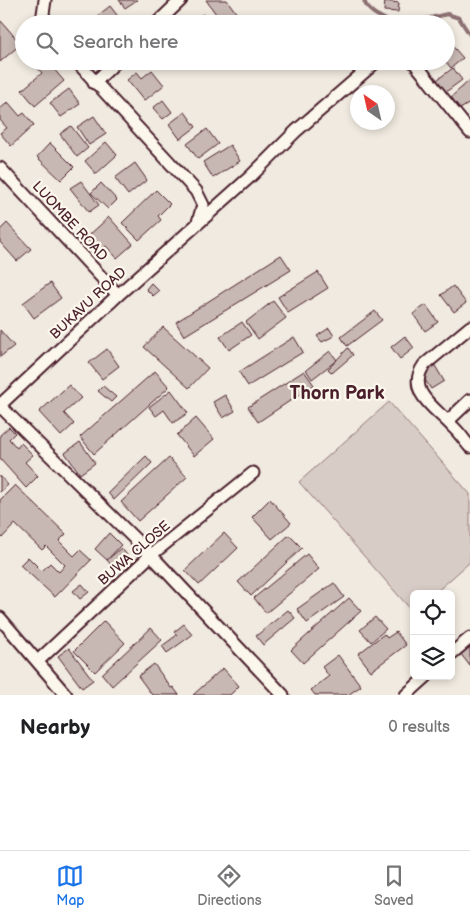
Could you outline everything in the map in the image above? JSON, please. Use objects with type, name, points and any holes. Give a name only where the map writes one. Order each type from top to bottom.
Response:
[{"type":"street","points":[[43,15],[45,0]]},
{"type":"street","points":[[165,15],[181,0]]},
{"type":"street","points":[[83,70],[200,198],[202,213],[198,224]]},
{"type":"street","points":[[94,83],[108,70]]},
{"type":"street","name":"BUKAVU ROAD","points":[[0,406],[118,295],[251,176],[296,131],[367,70]]},
{"type":"street","points":[[420,70],[470,132]]},
{"type":"street","name":"LUOMBE ROAD","points":[[0,168],[118,295]]},
{"type":"street","points":[[470,328],[429,361],[419,374],[420,391],[424,399],[448,421],[470,447]]},
{"type":"street","points":[[448,421],[470,400]]},
{"type":"street","points":[[0,406],[151,554],[283,695]]},
{"type":"street","name":"BUWA CLOSE","points":[[38,660],[151,554],[253,473]]},
{"type":"street","points":[[0,618],[38,660],[66,695]]},
{"type":"street","points":[[455,651],[470,638]]},
{"type":"street","points":[[406,695],[423,680]]},
{"type":"shaded area","points":[[389,402],[470,494],[470,562],[438,590],[410,590],[410,609],[299,482]]},
{"type":"building","points":[[119,0],[137,0],[125,8]]},
{"type":"building","points":[[206,0],[227,0],[237,14],[236,15],[217,15]]},
{"type":"building","points":[[385,1],[399,3],[398,12],[384,11]]},
{"type":"building","points":[[110,6],[117,15],[98,15]]},
{"type":"building","points":[[1,21],[15,37],[15,49],[0,62]]},
{"type":"building","points":[[455,49],[463,58],[455,65]]},
{"type":"building","points":[[39,70],[55,70],[64,81],[35,106],[22,90],[42,73]]},
{"type":"building","points":[[152,70],[164,85],[144,101],[127,80],[137,72],[142,78]]},
{"type":"building","points":[[450,70],[454,70],[462,80],[443,94],[434,82]]},
{"type":"building","points":[[470,80],[470,103],[460,109],[451,97]]},
{"type":"building","points":[[69,89],[80,104],[61,117],[50,103]]},
{"type":"building","points":[[163,100],[172,112],[163,119],[153,108]]},
{"type":"building","points":[[8,102],[20,116],[24,113],[34,125],[11,146],[0,133],[7,128],[0,120],[0,109]]},
{"type":"building","points":[[185,112],[196,127],[180,139],[169,124]]},
{"type":"building","points":[[94,116],[106,134],[89,145],[77,127]]},
{"type":"building","points":[[71,126],[88,148],[77,157],[60,134]]},
{"type":"building","points":[[207,129],[218,144],[198,159],[187,144]]},
{"type":"building","points":[[106,142],[117,155],[96,174],[85,161]]},
{"type":"building","points":[[50,143],[74,167],[61,180],[37,157]]},
{"type":"building","points":[[230,145],[240,161],[213,178],[203,162]]},
{"type":"building","points":[[135,163],[147,180],[128,195],[115,178]]},
{"type":"building","points":[[81,181],[99,205],[89,212],[70,188]]},
{"type":"building","points":[[101,183],[117,200],[108,209],[91,193]]},
{"type":"building","points":[[156,190],[170,204],[158,216],[161,220],[139,240],[122,223]]},
{"type":"building","points":[[109,217],[133,244],[117,258],[106,246],[99,253],[86,238]]},
{"type":"building","points":[[7,223],[31,249],[17,261],[0,242],[0,230]]},
{"type":"building","points":[[281,255],[291,270],[184,336],[176,322]]},
{"type":"building","points":[[318,272],[328,288],[288,313],[278,297]]},
{"type":"building","points":[[50,283],[61,298],[34,318],[23,303]]},
{"type":"building","points":[[151,283],[159,291],[153,296],[146,289]]},
{"type":"building","points":[[453,286],[466,303],[454,312],[441,295]]},
{"type":"building","points":[[273,301],[286,318],[258,339],[246,322]]},
{"type":"building","points":[[426,305],[438,322],[425,331],[413,314]]},
{"type":"building","points":[[375,311],[382,320],[347,346],[341,337]]},
{"type":"building","points":[[242,322],[251,335],[229,350],[220,337]]},
{"type":"building","points":[[163,327],[208,368],[189,388],[144,347]]},
{"type":"building","points":[[329,328],[334,336],[322,342],[317,336]]},
{"type":"building","points":[[0,330],[14,346],[0,357]]},
{"type":"building","points":[[405,336],[414,348],[400,359],[391,347]]},
{"type":"building","points":[[294,337],[303,352],[248,386],[239,372]]},
{"type":"building","points":[[348,348],[353,355],[332,373],[328,369]]},
{"type":"building","points":[[107,349],[119,366],[102,379],[89,363]]},
{"type":"building","points":[[330,351],[337,360],[312,379],[306,370]]},
{"type":"building","points":[[434,364],[444,381],[431,389],[420,372]]},
{"type":"building","points":[[155,371],[169,387],[94,454],[80,437]]},
{"type":"building","points":[[304,371],[314,385],[258,422],[248,407]]},
{"type":"building","points":[[69,385],[81,398],[64,413],[74,424],[61,436],[39,412]]},
{"type":"building","points":[[103,386],[116,397],[111,402],[98,391]]},
{"type":"building","points":[[171,390],[188,413],[173,423],[164,410],[156,416],[149,407]]},
{"type":"building","points":[[225,395],[235,411],[223,418],[213,402]]},
{"type":"building","points":[[196,418],[214,439],[194,456],[177,435]]},
{"type":"building","points":[[9,427],[15,433],[9,439],[17,448],[21,443],[33,455],[25,462],[38,476],[26,488],[0,459],[0,435]]},
{"type":"building","points":[[80,442],[95,463],[80,474],[65,453]]},
{"type":"building","points":[[146,456],[152,463],[114,500],[108,493]]},
{"type":"building","points":[[169,458],[187,477],[138,521],[121,502]]},
{"type":"building","points":[[0,476],[8,485],[0,492]]},
{"type":"building","points":[[15,485],[66,534],[59,541],[74,556],[80,550],[91,560],[55,597],[20,565],[28,557],[42,571],[50,563],[59,572],[65,565],[46,546],[42,550],[15,524],[2,538],[0,536],[0,500]]},
{"type":"building","points":[[270,499],[291,523],[272,539],[252,517]]},
{"type":"building","points":[[109,533],[121,545],[107,560],[95,549]]},
{"type":"building","points":[[224,533],[238,548],[199,585],[185,570]]},
{"type":"building","points":[[289,535],[302,548],[251,596],[238,582]]},
{"type":"building","points":[[121,548],[128,556],[114,568],[107,560]]},
{"type":"building","points":[[307,554],[319,569],[266,613],[254,598]]},
{"type":"building","points":[[334,583],[344,597],[307,623],[297,609]]},
{"type":"building","points":[[82,584],[89,592],[80,599],[73,591]]},
{"type":"building","points":[[349,598],[361,611],[303,663],[291,650]]},
{"type":"building","points":[[288,610],[295,618],[263,645],[256,636]]},
{"type":"building","points":[[375,617],[386,629],[371,642],[360,630]]},
{"type":"building","points":[[104,621],[125,643],[95,672],[74,651]]},
{"type":"building","points":[[184,624],[192,635],[167,653],[162,646],[177,635],[174,632]]},
{"type":"building","points":[[151,628],[162,640],[112,686],[102,674]]},
{"type":"building","points":[[396,632],[406,645],[371,671],[358,654],[384,634],[387,638]]},
{"type":"building","points":[[470,645],[470,666],[460,653]]},
{"type":"building","points":[[69,648],[93,680],[82,688],[58,656]]},
{"type":"building","points":[[338,655],[361,686],[348,695],[315,695],[311,690],[329,676],[322,667]]},
{"type":"building","points":[[154,664],[171,688],[173,687],[179,695],[152,695],[138,676]]},
{"type":"building","points":[[223,668],[239,686],[230,695],[193,695]]},
{"type":"waterway","points":[[364,0],[368,8],[377,15]]},
{"type":"waterway","points":[[443,15],[450,15]]},
{"type":"waterway","points":[[455,17],[459,18],[470,35]]},
{"type":"district","name":"Thorn Park","points":[[337,393]]}]
